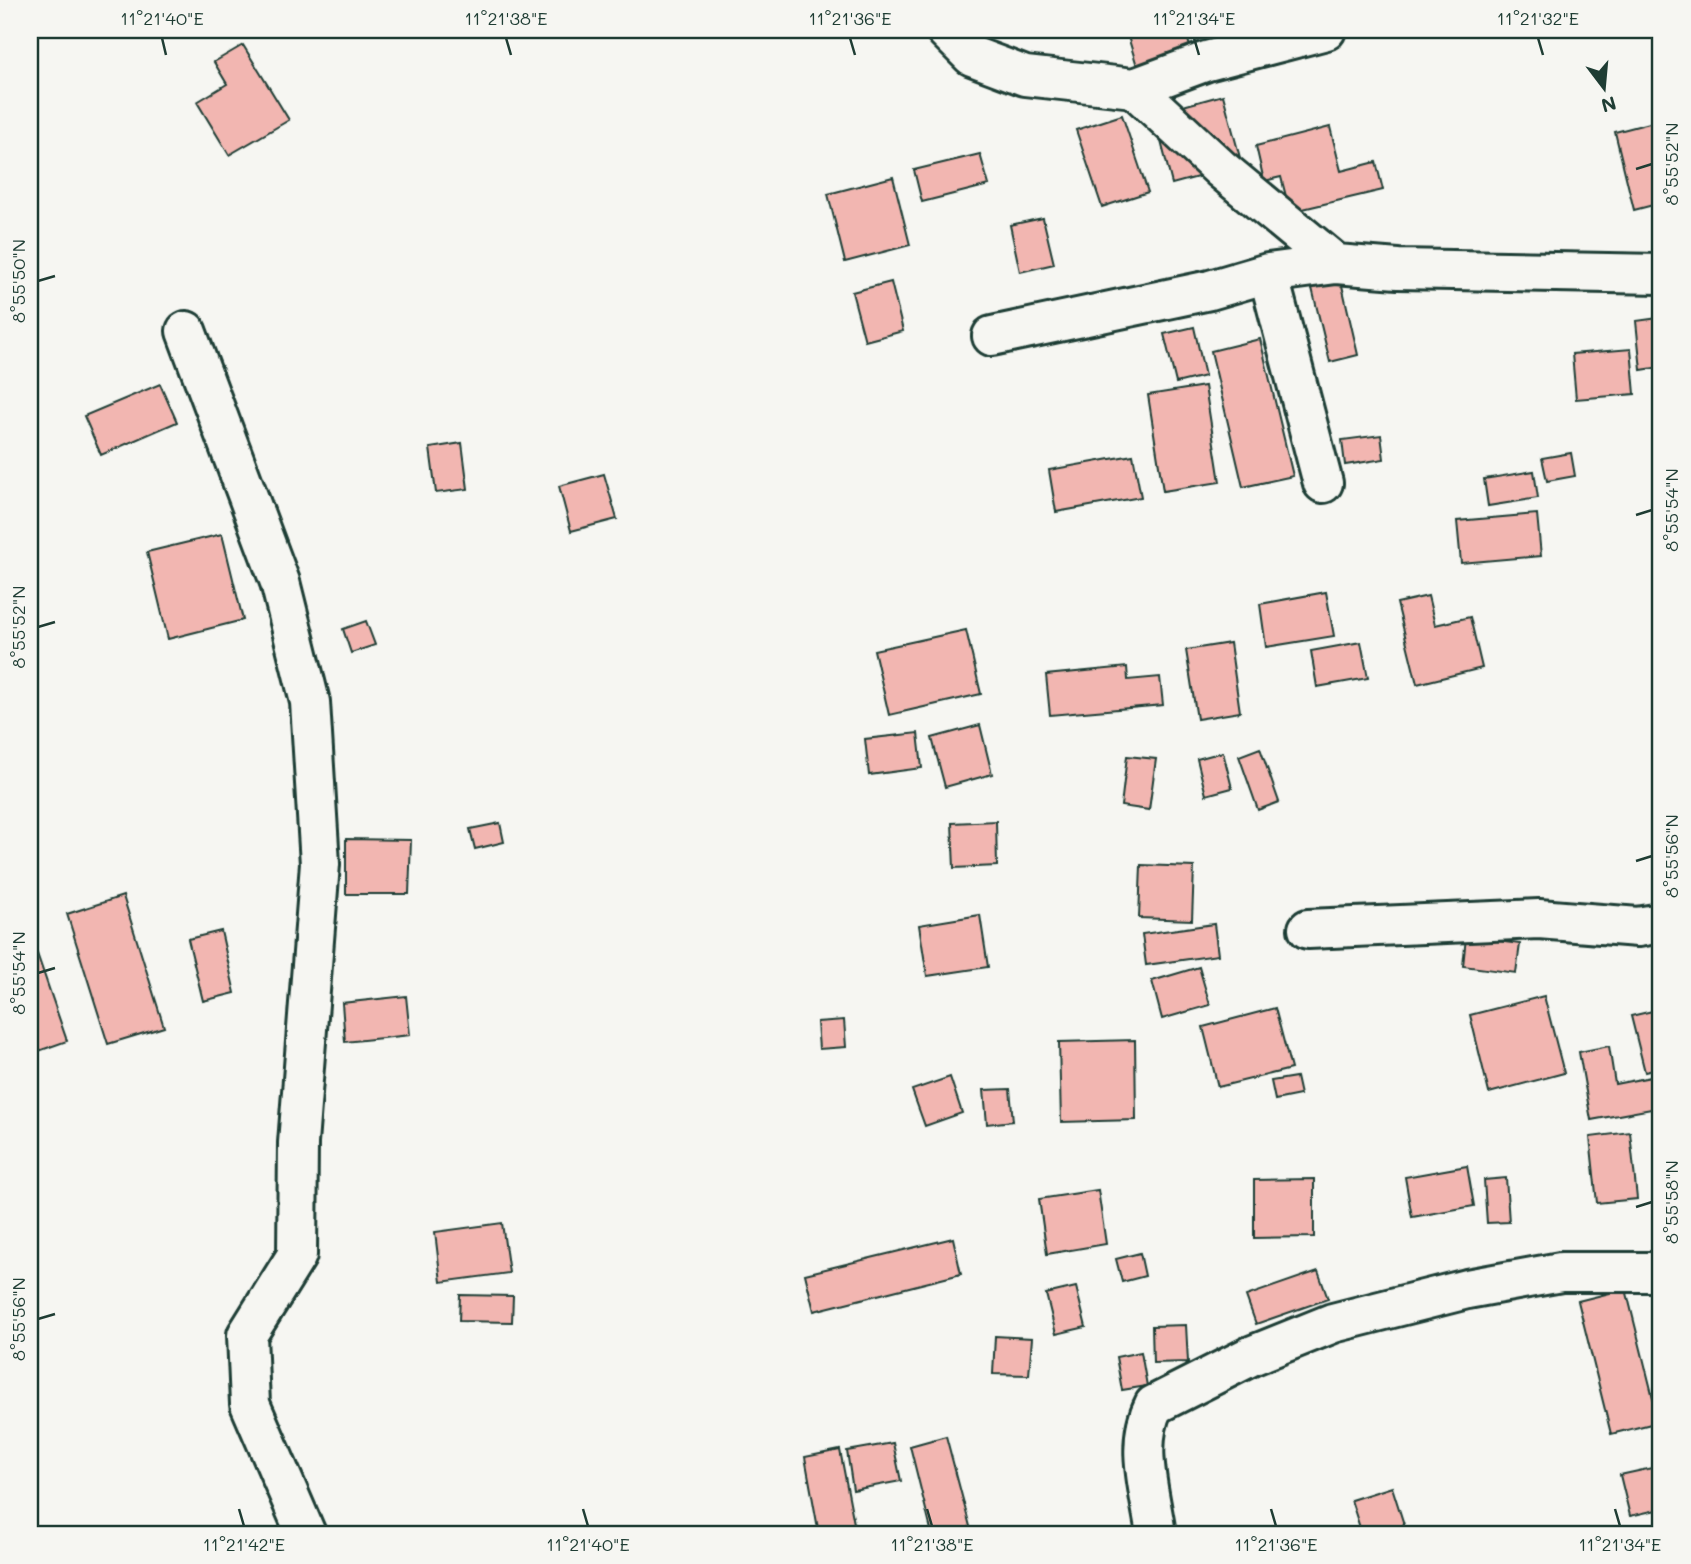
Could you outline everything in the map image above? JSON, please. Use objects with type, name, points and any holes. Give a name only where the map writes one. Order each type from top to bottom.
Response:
[{"type":"street","points":[[947,30],[972,56],[1025,76],[1135,88],[1207,61],[1326,30]]},
{"type":"street","points":[[1135,88],[1221,169],[1336,264]]},
{"type":"street","points":[[992,336],[1210,290],[1268,273],[1336,264],[1398,269],[1661,275]]},
{"type":"street","points":[[1268,273],[1323,483]]},
{"type":"street","points":[[186,331],[280,582],[310,702],[320,864],[298,1143],[297,1255],[247,1335],[250,1404],[306,1534]]},
{"type":"street","points":[[1308,929],[1539,919],[1638,927],[1661,923]]},
{"type":"street","points":[[1156,1534],[1143,1444],[1146,1421],[1154,1405],[1251,1356],[1333,1323],[1467,1289],[1561,1272],[1661,1272]]},
{"type":"building","points":[[1126,30],[1185,30],[1195,63],[1141,79]]},
{"type":"building","points":[[243,45],[289,120],[229,155],[197,102],[227,84],[214,62]]},
{"type":"building","points":[[1223,95],[1242,165],[1172,184],[1154,114]]},
{"type":"building","points":[[1122,115],[1148,192],[1102,207],[1076,130]]},
{"type":"building","points":[[1661,120],[1661,203],[1634,210],[1615,132]]},
{"type":"building","points":[[1330,127],[1341,171],[1376,162],[1383,190],[1290,212],[1281,177],[1264,181],[1256,146]]},
{"type":"building","points":[[980,154],[989,185],[922,202],[914,170]]},
{"type":"building","points":[[893,177],[910,245],[845,262],[828,194]]},
{"type":"building","points":[[1043,218],[1054,264],[1020,272],[1010,225]]},
{"type":"building","points":[[1341,281],[1358,355],[1330,362],[1312,288]]},
{"type":"building","points":[[891,282],[903,331],[865,341],[852,292]]},
{"type":"building","points":[[1659,318],[1661,367],[1641,370],[1636,321]]},
{"type":"building","points":[[1194,327],[1205,376],[1176,383],[1164,334]]},
{"type":"building","points":[[1260,339],[1293,476],[1243,487],[1211,351]]},
{"type":"building","points":[[1631,349],[1635,394],[1576,399],[1572,354]]},
{"type":"building","points":[[160,384],[177,422],[101,455],[84,416]]},
{"type":"building","points":[[1205,386],[1220,482],[1163,491],[1148,395]]},
{"type":"building","points":[[1381,435],[1384,459],[1345,465],[1342,440]]},
{"type":"building","points":[[462,443],[468,489],[436,493],[430,448]]},
{"type":"building","points":[[1571,453],[1575,476],[1547,481],[1542,458]]},
{"type":"building","points":[[1133,455],[1141,497],[1056,512],[1049,470]]},
{"type":"building","points":[[1534,471],[1538,498],[1488,506],[1484,479]]},
{"type":"building","points":[[604,474],[617,519],[571,531],[559,486]]},
{"type":"building","points":[[1537,514],[1541,556],[1461,563],[1457,521]]},
{"type":"building","points":[[222,534],[243,620],[168,639],[147,552]]},
{"type":"building","points":[[1326,592],[1334,636],[1266,647],[1260,604]]},
{"type":"building","points":[[1428,596],[1435,625],[1470,617],[1482,668],[1417,684],[1397,603]]},
{"type":"building","points":[[366,621],[375,645],[351,653],[343,629]]},
{"type":"building","points":[[966,630],[981,694],[889,715],[874,650]]},
{"type":"building","points":[[1361,642],[1368,678],[1317,687],[1311,651]]},
{"type":"building","points":[[1230,643],[1240,712],[1197,719],[1186,650]]},
{"type":"building","points":[[1127,667],[1128,680],[1160,677],[1163,705],[1050,715],[1046,675]]},
{"type":"building","points":[[980,725],[992,774],[945,787],[932,738]]},
{"type":"building","points":[[918,733],[922,768],[869,775],[865,739]]},
{"type":"building","points":[[1260,748],[1279,802],[1258,810],[1239,756]]},
{"type":"building","points":[[1223,752],[1232,788],[1206,795],[1197,759]]},
{"type":"building","points":[[1127,756],[1156,759],[1149,810],[1121,806]]},
{"type":"building","points":[[996,821],[997,866],[954,868],[952,823]]},
{"type":"building","points":[[500,823],[504,842],[475,849],[470,829]]},
{"type":"building","points":[[346,839],[411,840],[409,894],[346,894]]},
{"type":"building","points":[[1141,865],[1194,867],[1192,920],[1139,918]]},
{"type":"building","points":[[123,896],[164,1027],[108,1044],[67,914]]},
{"type":"building","points":[[980,915],[988,967],[927,976],[919,925]]},
{"type":"building","points":[[1214,924],[1218,955],[1146,965],[1142,934]]},
{"type":"building","points":[[221,931],[235,993],[203,1001],[188,939]]},
{"type":"building","points":[[30,937],[67,1041],[30,1054]]},
{"type":"building","points":[[1466,937],[1520,944],[1516,973],[1463,966]]},
{"type":"building","points":[[1199,967],[1210,1005],[1162,1019],[1152,981]]},
{"type":"building","points":[[406,996],[410,1035],[345,1042],[342,1003]]},
{"type":"building","points":[[1544,996],[1564,1073],[1489,1093],[1470,1015]]},
{"type":"building","points":[[1275,1008],[1291,1069],[1218,1087],[1203,1027]]},
{"type":"building","points":[[1661,1009],[1661,1068],[1645,1072],[1631,1016]]},
{"type":"building","points":[[844,1020],[846,1047],[819,1049],[817,1022]]},
{"type":"building","points":[[1135,1040],[1136,1120],[1061,1122],[1059,1042]]},
{"type":"building","points":[[1609,1046],[1615,1084],[1651,1077],[1657,1108],[1591,1120],[1579,1052]]},
{"type":"building","points":[[950,1077],[962,1113],[925,1126],[912,1090]]},
{"type":"building","points":[[1296,1077],[1300,1095],[1275,1100],[1271,1081]]},
{"type":"building","points":[[1010,1089],[1013,1121],[987,1124],[984,1090]]},
{"type":"building","points":[[1630,1132],[1637,1199],[1597,1203],[1590,1137]]},
{"type":"building","points":[[1467,1166],[1474,1206],[1412,1217],[1405,1177]]},
{"type":"building","points":[[1506,1178],[1509,1222],[1487,1223],[1484,1180]]},
{"type":"building","points":[[1314,1179],[1314,1237],[1254,1238],[1254,1180]]},
{"type":"building","points":[[1098,1190],[1106,1244],[1047,1254],[1039,1199]]},
{"type":"building","points":[[502,1223],[509,1273],[441,1282],[435,1232]]},
{"type":"building","points":[[953,1238],[961,1274],[814,1311],[805,1274]]},
{"type":"building","points":[[1140,1253],[1145,1276],[1122,1282],[1116,1259]]},
{"type":"building","points":[[1318,1271],[1328,1299],[1256,1324],[1246,1296]]},
{"type":"building","points":[[1076,1287],[1086,1327],[1056,1334],[1046,1294]]},
{"type":"building","points":[[1626,1289],[1659,1422],[1611,1434],[1578,1301]]},
{"type":"building","points":[[460,1295],[513,1296],[512,1322],[459,1321]]},
{"type":"building","points":[[1186,1325],[1188,1362],[1153,1363],[1152,1326]]},
{"type":"building","points":[[995,1336],[1032,1338],[1029,1375],[993,1374]]},
{"type":"building","points":[[1141,1352],[1147,1386],[1122,1390],[1116,1357]]},
{"type":"building","points":[[946,1436],[972,1534],[932,1534],[910,1446]]},
{"type":"building","points":[[893,1443],[901,1481],[853,1490],[847,1451]]},
{"type":"building","points":[[840,1450],[856,1534],[819,1534],[805,1457]]},
{"type":"building","points":[[1661,1466],[1661,1509],[1630,1516],[1620,1475]]},
{"type":"building","points":[[1392,1487],[1407,1534],[1362,1534],[1351,1500]]}]
